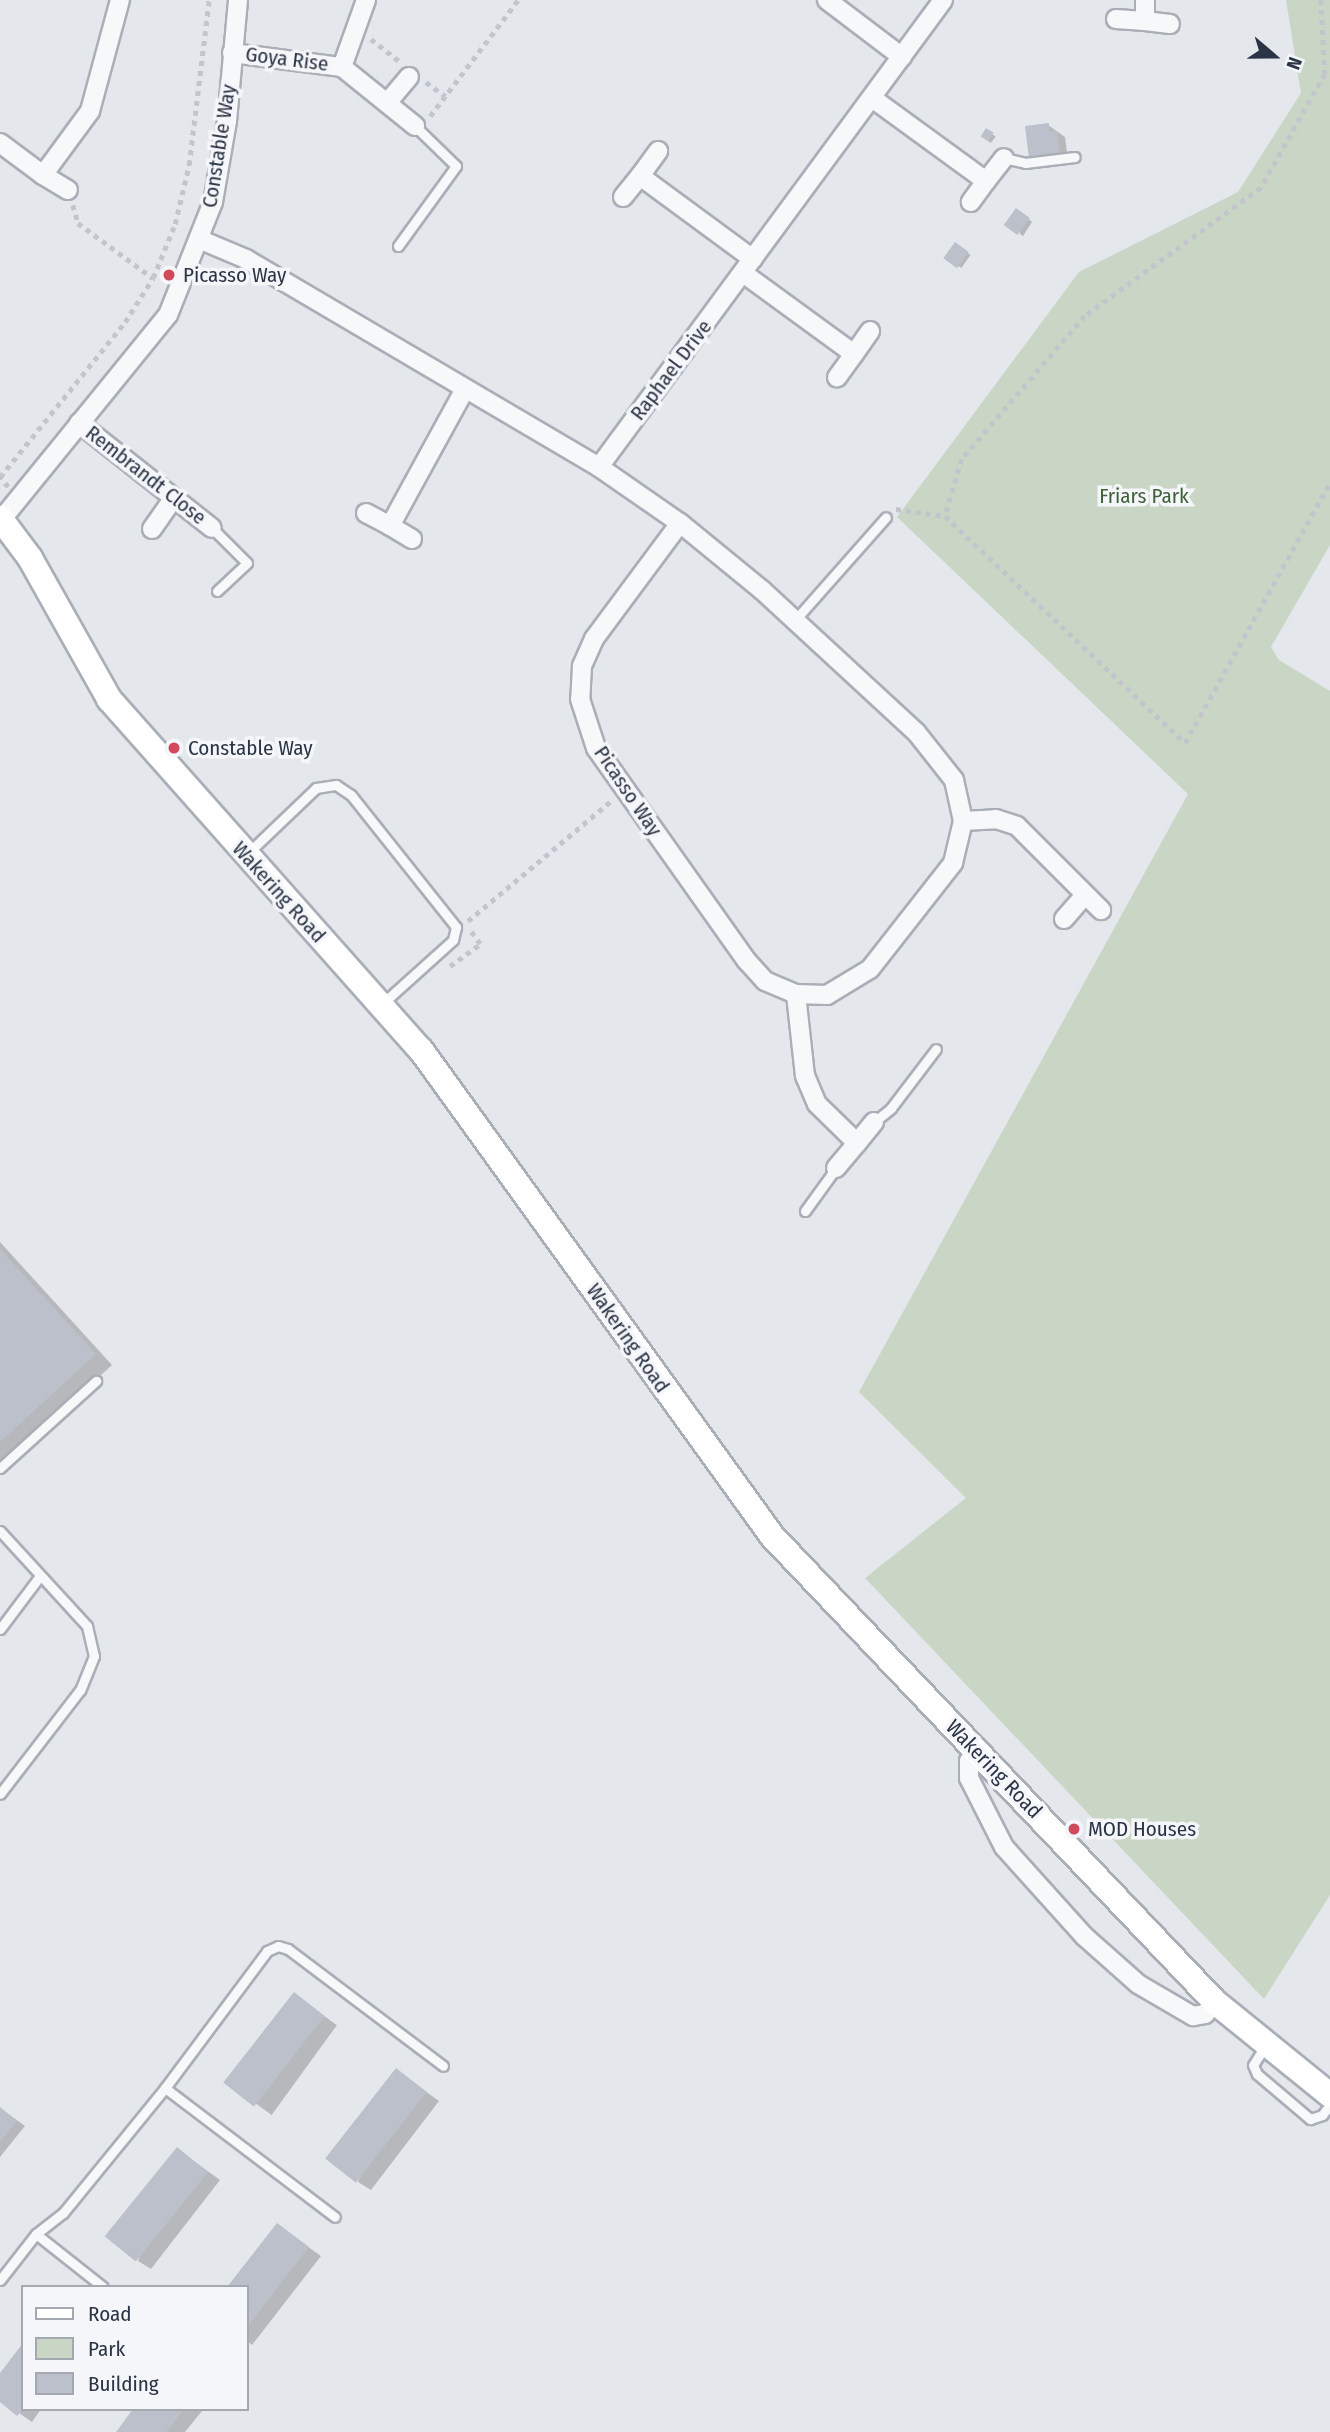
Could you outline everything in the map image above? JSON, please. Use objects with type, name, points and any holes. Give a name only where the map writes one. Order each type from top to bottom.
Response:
[{"type":"street","points":[[43,175],[90,111],[120,0]]},
{"type":"street","name":"Constable Way","points":[[1,519],[168,315],[201,240],[220,166],[238,0]]},
{"type":"street","name":"Goya Rise","points":[[342,67],[366,0]]},
{"type":"street","points":[[827,0],[902,57]]},
{"type":"street","name":"Raphael Drive","points":[[599,467],[943,0]]},
{"type":"street","points":[[1145,21],[1146,0]]},
{"type":"street","points":[[1116,19],[1170,24]]},
{"type":"street","name":"Goya Rise","points":[[232,52],[342,67],[417,128]]},
{"type":"street","points":[[387,103],[409,77]]},
{"type":"street","points":[[872,98],[986,181]]},
{"type":"street","points":[[0,143],[68,191]]},
{"type":"street","points":[[623,197],[658,151]]},
{"type":"street","points":[[971,202],[1004,158]]},
{"type":"street","points":[[640,176],[854,354]]},
{"type":"street","name":"Picasso Way","points":[[201,240],[246,259],[599,467],[680,523],[795,620],[940,757],[954,780],[963,821],[953,863],[870,969],[845,988],[827,995],[796,994],[765,981],[747,961],[596,748],[586,723],[580,699],[582,666],[594,639],[680,523]]},
{"type":"street","points":[[837,377],[870,331]]},
{"type":"street","points":[[390,526],[465,389]]},
{"type":"street","name":"Rembrandt Close","points":[[79,423],[212,528]]},
{"type":"street","points":[[152,529],[174,498]]},
{"type":"street","points":[[366,513],[412,539]]},
{"type":"street","name":"Wakering Road","points":[[1,519],[30,558],[109,699],[381,1004],[468,1113],[772,1536],[1215,2002],[1330,2095]]},
{"type":"street","points":[[963,821],[996,818],[1017,826],[1101,910]]},
{"type":"street","points":[[1064,919],[1085,895]]},
{"type":"street","points":[[796,994],[805,1076],[817,1104],[857,1143]]},
{"type":"street","points":[[836,1168],[874,1122]]},
{"type":"street","points":[[976,1750],[969,1761],[969,1778],[982,1807],[1020,1869],[1065,1917],[1116,1967],[1175,2007],[1193,2016],[1205,2014],[1215,2002]]},
{"type":"lane","points":[[398,246],[456,166],[417,128]]},
{"type":"lane","points":[[1004,158],[1025,163],[1075,157]]},
{"type":"lane","points":[[795,620],[886,517]]},
{"type":"lane","points":[[212,528],[247,563],[216,591]]},
{"type":"lane","points":[[246,855],[316,788],[336,785],[351,796],[456,927],[453,940],[381,1004]]},
{"type":"lane","points":[[874,1122],[891,1108],[936,1049]]},
{"type":"lane","points":[[805,1211],[836,1168]]},
{"type":"lane","points":[[0,1468],[96,1381]]},
{"type":"lane","points":[[0,1531],[87,1626],[94,1656],[80,1690],[0,1794]]},
{"type":"lane","points":[[0,1629],[40,1576]]},
{"type":"lane","points":[[0,2280],[36,2234],[63,2213],[165,2088],[267,1951],[278,1946],[288,1949],[443,2066]]},
{"type":"lane","points":[[1266,2043],[1253,2065],[1257,2074],[1310,2119],[1322,2115],[1330,2105]]},
{"type":"lane","points":[[165,2088],[335,2217]]},
{"type":"lane","points":[[36,2234],[100,2285]]},
{"type":"path","points":[[18,499],[0,477],[125,322],[153,278],[175,224],[189,165],[209,0]]},
{"type":"path","points":[[417,128],[518,0]]},
{"type":"path","points":[[945,516],[962,459],[1085,316],[1261,188],[1325,74],[1321,0]]},
{"type":"path","points":[[68,191],[78,223],[153,278]]},
{"type":"path","points":[[886,517],[898,507],[945,516],[1185,743],[1330,483]]},
{"type":"path","points":[[439,974],[480,944],[465,923],[625,789]]},
{"type":"green space","name":"Friars Park","points":[[1286,0],[1330,0],[1330,545],[1271,647],[1279,660],[1330,691],[1330,1895],[1264,1999],[865,1578],[966,1498],[859,1392],[1188,794],[897,517],[1079,272],[1238,192],[1301,93]]},
{"type":"building","points":[[1049,123],[1049,132],[1057,131],[1060,156],[1029,159],[1025,126]]},
{"type":"building","points":[[986,128],[994,133],[988,141],[981,136]]},
{"type":"building","points":[[1016,208],[1030,218],[1017,235],[1004,225]]},
{"type":"building","points":[[955,242],[969,252],[957,268],[943,258]]},
{"type":"building","points":[[0,1249],[96,1354],[0,1442]]},
{"type":"building","points":[[294,1992],[325,2016],[254,2107],[223,2083]]},
{"type":"building","points":[[396,2068],[427,2092],[356,2183],[325,2159]]},
{"type":"building","points":[[0,2107],[17,2121],[0,2142]]},
{"type":"building","points":[[177,2147],[208,2172],[136,2262],[105,2236]]},
{"type":"building","points":[[277,2223],[309,2247],[248,2326],[248,2285],[229,2285]]},
{"type":"building","points":[[21,2346],[21,2411],[17,2416],[0,2402],[0,2373]]},
{"type":"building","points":[[132,2411],[182,2411],[166,2432],[116,2432]]},
{"type":"place","name":"Picasso Way","points":[[169,275]]},
{"type":"place","name":"Constable Way","points":[[174,748]]},
{"type":"place","name":"MOD Houses","points":[[1074,1829]]}]
